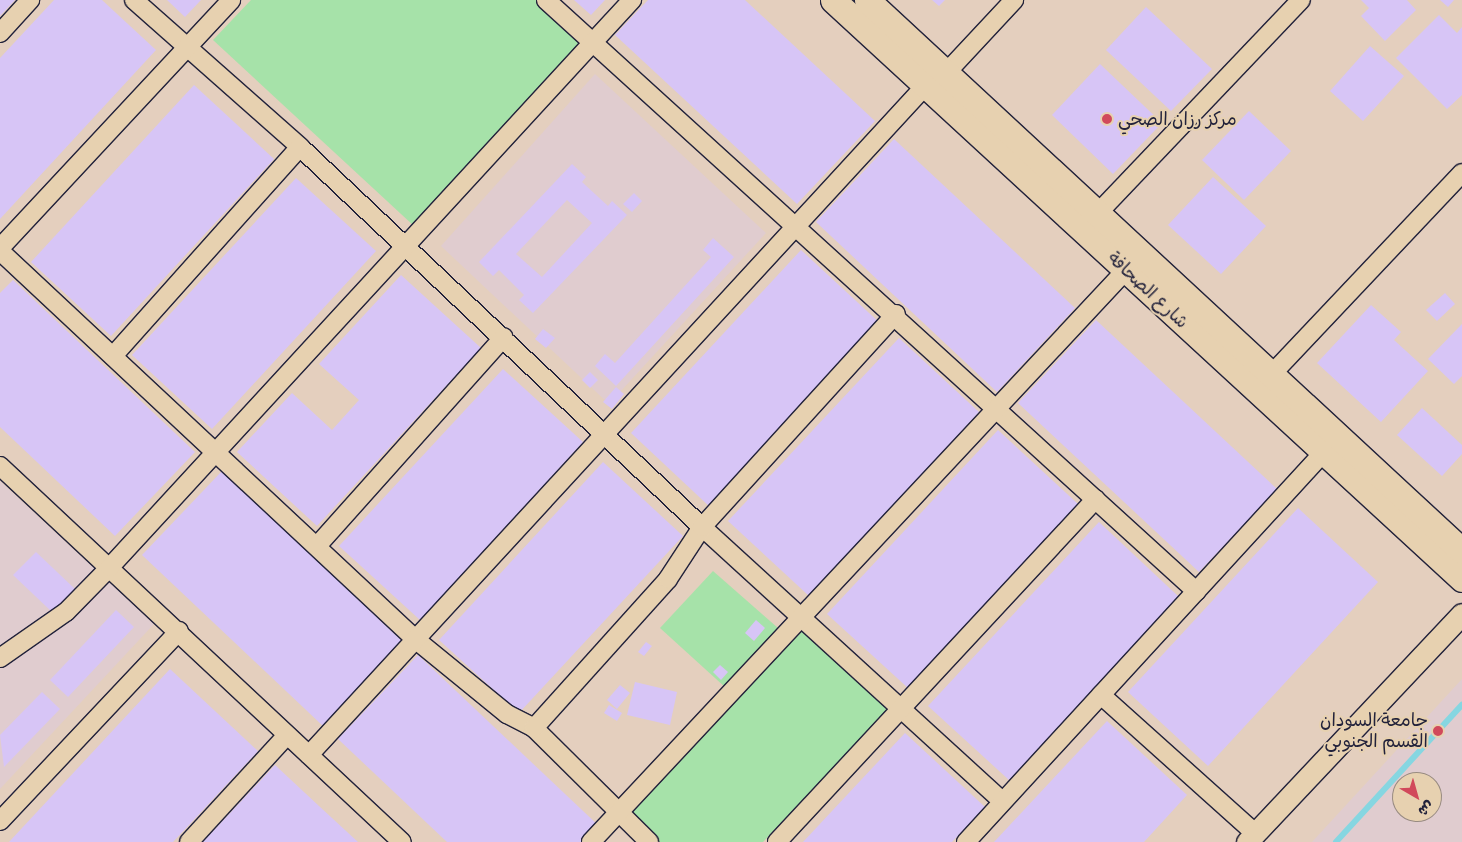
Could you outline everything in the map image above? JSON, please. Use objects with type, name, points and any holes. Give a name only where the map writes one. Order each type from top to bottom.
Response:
[{"type":"main road","name":"شارع الصحافة","points":[[833,0],[1462,579]]},
{"type":"main road","name":"شارع الصحافة","points":[[867,0],[1462,550]]},
{"type":"street","points":[[0,33],[30,0]]},
{"type":"street","points":[[134,0],[300,148],[504,337],[801,619],[903,708],[1002,800]]},
{"type":"street","points":[[231,0],[0,250],[415,639],[507,714],[534,728],[649,842]]},
{"type":"street","points":[[546,0],[592,44],[896,314],[1196,591]]},
{"type":"street","points":[[0,658],[66,612],[110,567],[404,244],[632,0]]},
{"type":"street","points":[[946,73],[1014,0]]},
{"type":"street","points":[[1098,213],[1301,0]]},
{"type":"street","points":[[309,754],[925,86]]},
{"type":"street","points":[[113,356],[300,148]]},
{"type":"street","points":[[1271,375],[1462,173]]},
{"type":"street","points":[[591,842],[801,619],[996,406],[1126,270]]},
{"type":"street","points":[[534,728],[668,579],[702,527],[896,314]]},
{"type":"street","points":[[317,546],[504,337]]},
{"type":"street","points":[[966,842],[1002,800],[1101,696],[1323,453]]},
{"type":"street","points":[[0,466],[309,754],[395,840]]},
{"type":"street","points":[[777,842],[1096,499]]},
{"type":"street","points":[[1101,696],[1251,837],[1462,614]]},
{"type":"street","points":[[0,821],[179,631]]},
{"type":"street","points":[[189,842],[288,735]]},
{"type":"shaded area","points":[[595,74],[766,233],[609,404],[441,246]]},
{"type":"shaded area","points":[[0,481],[154,624],[0,789]]},
{"type":"shaded area","name":"جامعة السودان القسم الجنوبي","points":[[1462,679],[1462,842],[1312,842]]},
{"type":"green space","points":[[251,0],[537,0],[584,42],[414,226],[213,40]]},
{"type":"green space","points":[[713,571],[778,628],[726,688],[660,628]]},
{"type":"green space","points":[[803,630],[888,709],[763,842],[657,842],[629,816]]},
{"type":"building","points":[[0,0],[15,0],[0,16]]},
{"type":"building","points":[[54,0],[102,0],[156,50],[0,219],[0,58]]},
{"type":"building","points":[[167,0],[201,0],[185,17]]},
{"type":"building","points":[[574,0],[605,0],[591,15]]},
{"type":"building","points":[[648,0],[745,0],[875,121],[797,204],[615,35]]},
{"type":"building","points":[[932,0],[945,0],[939,6]]},
{"type":"building","points":[[1361,0],[1407,0],[1416,10],[1385,41],[1361,16],[1369,8]]},
{"type":"building","points":[[1440,0],[1454,0],[1448,7]]},
{"type":"building","points":[[1146,7],[1212,69],[1171,111],[1106,50]]},
{"type":"building","points":[[1439,15],[1457,33],[1462,27],[1462,95],[1447,109],[1396,58]]},
{"type":"building","points":[[1370,46],[1404,76],[1363,121],[1330,91]]},
{"type":"building","name":"مركز رزان الصحي","points":[[1100,64],[1162,123],[1113,174],[1052,115]]},
{"type":"building","points":[[194,85],[274,159],[111,336],[31,262]]},
{"type":"building","points":[[1249,111],[1291,151],[1244,200],[1202,160]]},
{"type":"building","points":[[894,139],[1075,308],[997,392],[816,222]]},
{"type":"building","points":[[572,164],[586,177],[582,182],[608,206],[612,201],[627,215],[533,313],[519,300],[524,295],[499,270],[493,276],[479,262]],"holes":[[[567,200],[592,223],[542,277],[516,254]]]},
{"type":"building","points":[[1213,177],[1266,226],[1221,274],[1168,225]]},
{"type":"building","points":[[296,178],[376,251],[212,429],[132,355]]},
{"type":"building","points":[[634,193],[642,201],[632,212],[623,204]]},
{"type":"building","points":[[713,238],[734,257],[616,386],[595,366],[605,354],[615,363],[711,257],[703,250]]},
{"type":"building","points":[[801,250],[881,324],[711,508],[631,433]]},
{"type":"building","points":[[401,275],[481,348],[317,526],[237,452],[292,393],[332,430],[359,400],[319,364]]},
{"type":"building","points":[[13,280],[195,452],[115,536],[0,427],[0,293]]},
{"type":"building","points":[[1445,293],[1455,304],[1437,321],[1426,310]]},
{"type":"building","points":[[1371,305],[1401,332],[1394,340],[1428,371],[1381,422],[1317,363]]},
{"type":"building","points":[[1096,320],[1277,489],[1199,572],[1018,403]]},
{"type":"building","points":[[1462,324],[1462,376],[1454,384],[1428,359]]},
{"type":"building","points":[[543,329],[555,338],[546,348],[535,339]]},
{"type":"building","points":[[899,338],[979,412],[809,596],[728,521]]},
{"type":"building","points":[[503,369],[583,442],[420,620],[339,546]]},
{"type":"building","points":[[590,372],[598,380],[590,388],[582,380]]},
{"type":"building","points":[[616,387],[624,394],[612,409],[603,402]]},
{"type":"building","points":[[1422,408],[1462,445],[1462,454],[1442,476],[1397,435]]},
{"type":"building","points":[[998,430],[1078,504],[908,688],[827,614]]},
{"type":"building","points":[[603,462],[683,536],[519,713],[439,640]]},
{"type":"building","points":[[222,471],[404,643],[324,727],[142,555]]},
{"type":"building","points":[[1298,508],[1378,582],[1208,766],[1128,692]]},
{"type":"building","points":[[1099,522],[1179,597],[1009,780],[928,706]]},
{"type":"building","points":[[36,552],[75,589],[52,612],[13,575]]},
{"type":"building","points":[[116,610],[134,627],[68,697],[50,680]]},
{"type":"building","points":[[756,620],[765,628],[754,641],[745,633]]},
{"type":"building","points":[[646,642],[652,646],[644,656],[638,652]]},
{"type":"building","points":[[418,655],[600,827],[586,842],[447,842],[338,739]]},
{"type":"building","points":[[720,665],[728,672],[721,680],[713,672]]},
{"type":"building","points":[[170,669],[258,751],[173,842],[9,842]]},
{"type":"building","points":[[635,682],[677,692],[670,725],[627,715]]},
{"type":"building","points":[[620,685],[630,693],[617,709],[607,700]]},
{"type":"building","points":[[42,692],[60,709],[4,767],[0,735]]},
{"type":"building","points":[[609,705],[622,713],[617,721],[604,713]]},
{"type":"building","points":[[1107,721],[1187,795],[1144,842],[994,842]]},
{"type":"building","points":[[905,733],[985,807],[952,842],[803,842]]},
{"type":"building","points":[[275,765],[319,806],[358,842],[203,842]]},
{"type":"waterway","points":[[1336,842],[1462,705]]},
{"type":"place","name":"مركز رزان الصحي","points":[[1107,119]]},
{"type":"place","name":"جامعة السودان القسم الجنوبي","points":[[1438,731]]}]
